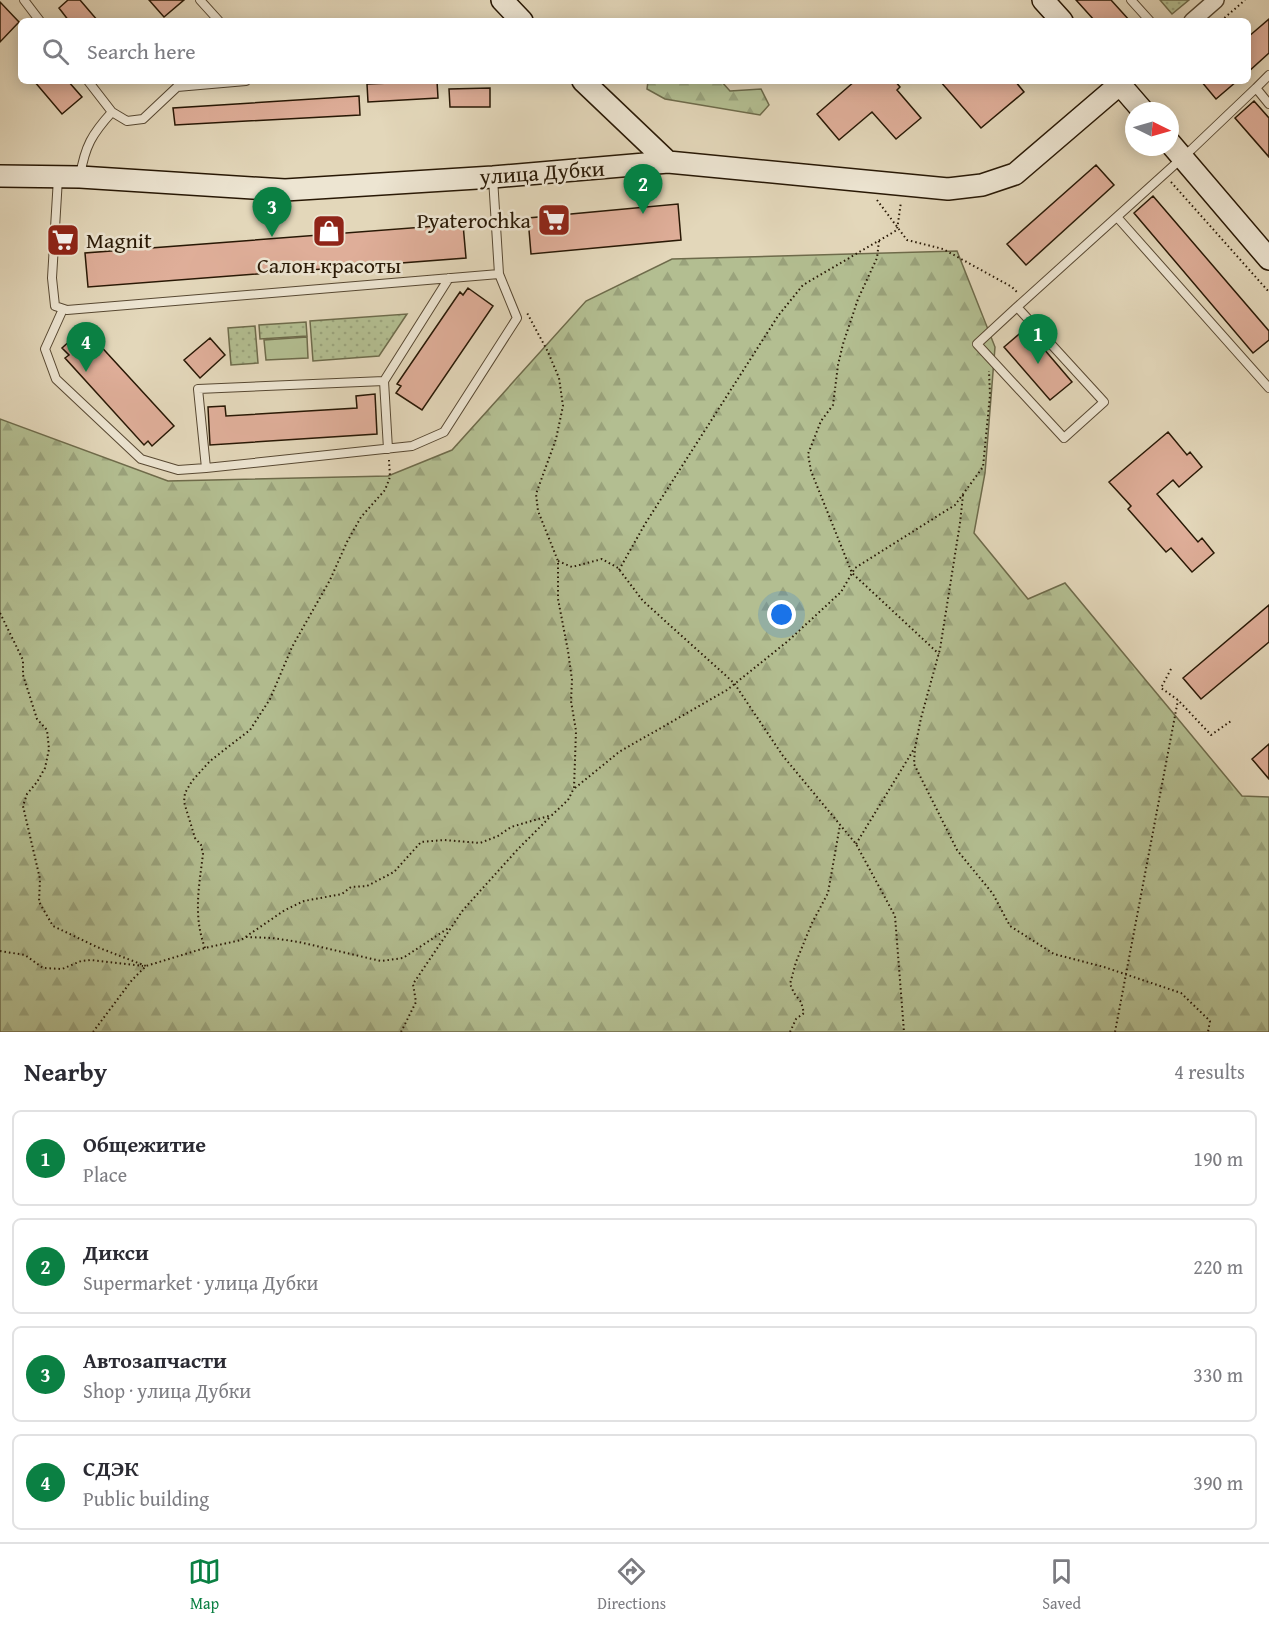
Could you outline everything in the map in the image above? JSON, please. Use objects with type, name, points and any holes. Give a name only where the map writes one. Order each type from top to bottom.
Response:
[{"type":"street","points":[[1043,0],[1059,18]]},
{"type":"street","points":[[1195,18],[1216,0]]},
{"type":"street","points":[[504,1],[519,18]]},
{"type":"street","points":[[586,84],[668,162]]},
{"type":"street","name":"улица Дубки","points":[[0,176],[80,177],[285,190],[493,177],[668,162],[948,189],[982,185],[1015,174],[1118,84]]},
{"type":"street","points":[[1122,84],[1136,102]]},
{"type":"street","points":[[1179,154],[1269,259]]},
{"type":"lane","points":[[24,0],[38,18]]},
{"type":"lane","points":[[200,0],[216,18]]},
{"type":"lane","points":[[1131,0],[1147,18]]},
{"type":"lane","points":[[1179,148],[1256,88],[1269,75]]},
{"type":"lane","points":[[90,84],[112,112],[127,122],[143,119],[177,87],[208,84]]},
{"type":"lane","points":[[1256,88],[1269,104]]},
{"type":"lane","points":[[80,177],[84,153],[94,131],[112,112]]},
{"type":"lane","points":[[1017,307],[1104,402],[1064,438],[977,344],[1024,300],[1164,174],[1173,156]]},
{"type":"lane","points":[[58,177],[52,278],[55,306],[63,309],[499,274]]},
{"type":"lane","points":[[63,309],[45,348],[56,379],[141,459],[178,470],[412,446],[444,432],[517,318],[499,274],[493,177]]},
{"type":"lane","points":[[1117,217],[1269,388]]},
{"type":"lane","points":[[388,449],[384,381],[449,278]]},
{"type":"lane","points":[[1261,378],[1269,372]]},
{"type":"lane","points":[[206,468],[198,389],[384,381]]},
{"type":"path","points":[[1224,18],[1245,0]]},
{"type":"path","points":[[1164,174],[1269,292]]},
{"type":"path","points":[[863,181],[907,240],[943,249],[1012,287],[1024,300]]},
{"type":"path","points":[[620,570],[645,524],[778,316],[803,285],[897,230],[903,184]]},
{"type":"path","points":[[879,241],[877,258],[858,299],[843,344],[833,405],[821,421],[808,454],[811,471],[852,573],[939,654]]},
{"type":"path","points":[[401,1032],[416,1002],[413,984],[463,910],[518,849],[568,800],[574,788],[576,731],[571,701],[572,680],[558,599],[558,561],[538,511],[536,494],[556,439],[563,406],[559,378],[549,352],[522,304]]},
{"type":"path","points":[[574,788],[619,752],[727,690],[788,641],[841,592],[855,568],[955,505],[983,467],[990,395],[988,356]]},
{"type":"path","points":[[205,948],[196,913],[203,854],[201,844],[195,838],[184,802],[185,793],[192,781],[210,761],[250,730],[270,699],[292,647],[330,579],[347,542],[361,517],[385,490],[390,477],[388,449]]},
{"type":"path","points":[[963,495],[939,654],[915,748],[914,764],[957,849],[993,894],[1010,926],[1054,954],[1126,974],[1181,993],[1210,1021],[1208,1032]]},
{"type":"path","points":[[558,561],[572,567],[602,559],[620,570],[643,601],[734,683],[783,756],[856,843],[895,916],[904,1032]]},
{"type":"path","points":[[0,613],[22,660],[23,675],[38,719],[47,730],[49,749],[45,768],[27,794],[23,806],[40,879],[39,902],[53,926],[97,947],[146,966]]},
{"type":"path","points":[[1171,669],[1161,688],[1178,700],[1211,735],[1231,721]]},
{"type":"path","points":[[1116,1032],[1178,700]]},
{"type":"path","points":[[856,843],[915,748]]},
{"type":"path","points":[[0,951],[25,955],[43,968],[62,969],[81,961],[91,960],[146,966],[241,940],[285,910],[304,901],[342,894],[351,887],[367,886],[394,872],[421,842],[444,840],[480,843],[498,836],[511,827],[552,815]]},
{"type":"path","points":[[790,1032],[796,1019],[804,1013],[801,1002],[790,984],[796,962],[812,923],[828,893],[840,824]]},
{"type":"path","points":[[246,936],[299,942],[381,961],[403,958],[453,926]]},
{"type":"path","points":[[93,1032],[132,980],[146,966]]},
{"type":"green space","points":[[1160,0],[1189,0],[1172,14]]},
{"type":"green space","points":[[648,84],[724,84],[730,91],[761,89],[769,105],[760,115],[665,99],[647,89]]},
{"type":"green space","points":[[957,251],[995,347],[985,473],[974,533],[1028,599],[1065,583],[1242,796],[1269,797],[1269,1032],[0,1032],[0,419],[168,481],[388,476],[452,450],[586,301],[672,259]]},
{"type":"green space","points":[[407,314],[379,356],[313,361],[310,321]]},
{"type":"green space","points":[[306,322],[307,336],[260,339],[259,325]]},
{"type":"green space","points":[[255,326],[258,363],[231,365],[228,328]]},
{"type":"green space","points":[[307,337],[308,358],[266,360],[264,340]]},
{"type":"building","points":[[68,0],[80,0],[95,18],[67,18],[59,8]]},
{"type":"building","points":[[149,0],[184,0],[164,17]]},
{"type":"building","points":[[1076,0],[1111,0],[1127,18],[1092,18]]},
{"type":"building","points":[[0,2],[18,23],[0,42]]},
{"type":"building","points":[[1269,19],[1269,53],[1251,69],[1251,34]]},
{"type":"building","points":[[37,84],[71,84],[82,97],[62,114]]},
{"type":"building","points":[[367,84],[437,84],[438,98],[368,102]]},
{"type":"building","points":[[852,84],[898,84],[900,87],[897,90],[921,118],[896,139],[872,112],[839,140],[817,114]]},
{"type":"building","points":[[943,84],[1017,84],[1024,92],[981,128]]},
{"type":"building","points":[[1204,84],[1234,84],[1216,99]]},
{"type":"building","points":[[490,88],[490,107],[450,107],[449,89]]},
{"type":"building","points":[[359,96],[360,115],[175,125],[173,108]]},
{"type":"building","points":[[1254,101],[1269,118],[1269,157],[1235,118]]},
{"type":"building","points":[[1096,165],[1114,185],[1026,265],[1007,244]]},
{"type":"building","points":[[1153,196],[1269,331],[1269,340],[1253,353],[1134,213]]},
{"type":"building","points":[[678,204],[681,240],[531,254],[528,218]]},
{"type":"building","points":[[463,224],[466,258],[88,287],[85,253]]},
{"type":"building","points":[[468,288],[493,306],[422,410],[396,393],[401,386],[397,384],[460,292],[463,295]]},
{"type":"building","points":[[84,328],[174,426],[152,446],[148,441],[144,445],[65,358],[69,355],[62,348]]},
{"type":"building","points":[[1026,328],[1072,382],[1050,400],[1004,347]]},
{"type":"building","points":[[210,338],[225,355],[200,378],[184,360]]},
{"type":"building","points":[[375,394],[377,434],[210,445],[208,407],[225,406],[226,416],[357,408],[356,396]]},
{"type":"building","points":[[1168,432],[1187,455],[1190,452],[1202,467],[1179,487],[1173,480],[1157,494],[1198,542],[1202,538],[1214,553],[1192,572],[1171,548],[1166,552],[1128,509],[1131,506],[1109,482]]},
{"type":"building","points":[[1269,605],[1269,642],[1201,699],[1183,678]]},
{"type":"building","points":[[1269,744],[1269,779],[1252,759]]},
{"type":"place","name":"Дикси","points":[[643,214]]},
{"type":"place","name":"Pyaterochka","points":[[554,220]]},
{"type":"place","name":"Салон красоты","points":[[329,231]]},
{"type":"place","name":"Автозапчасти","points":[[272,237]]},
{"type":"place","name":"Magnit","points":[[63,240]]},
{"type":"place","name":"Общежитие","points":[[1038,364]]},
{"type":"place","name":"СДЭК","points":[[86,372]]}]
